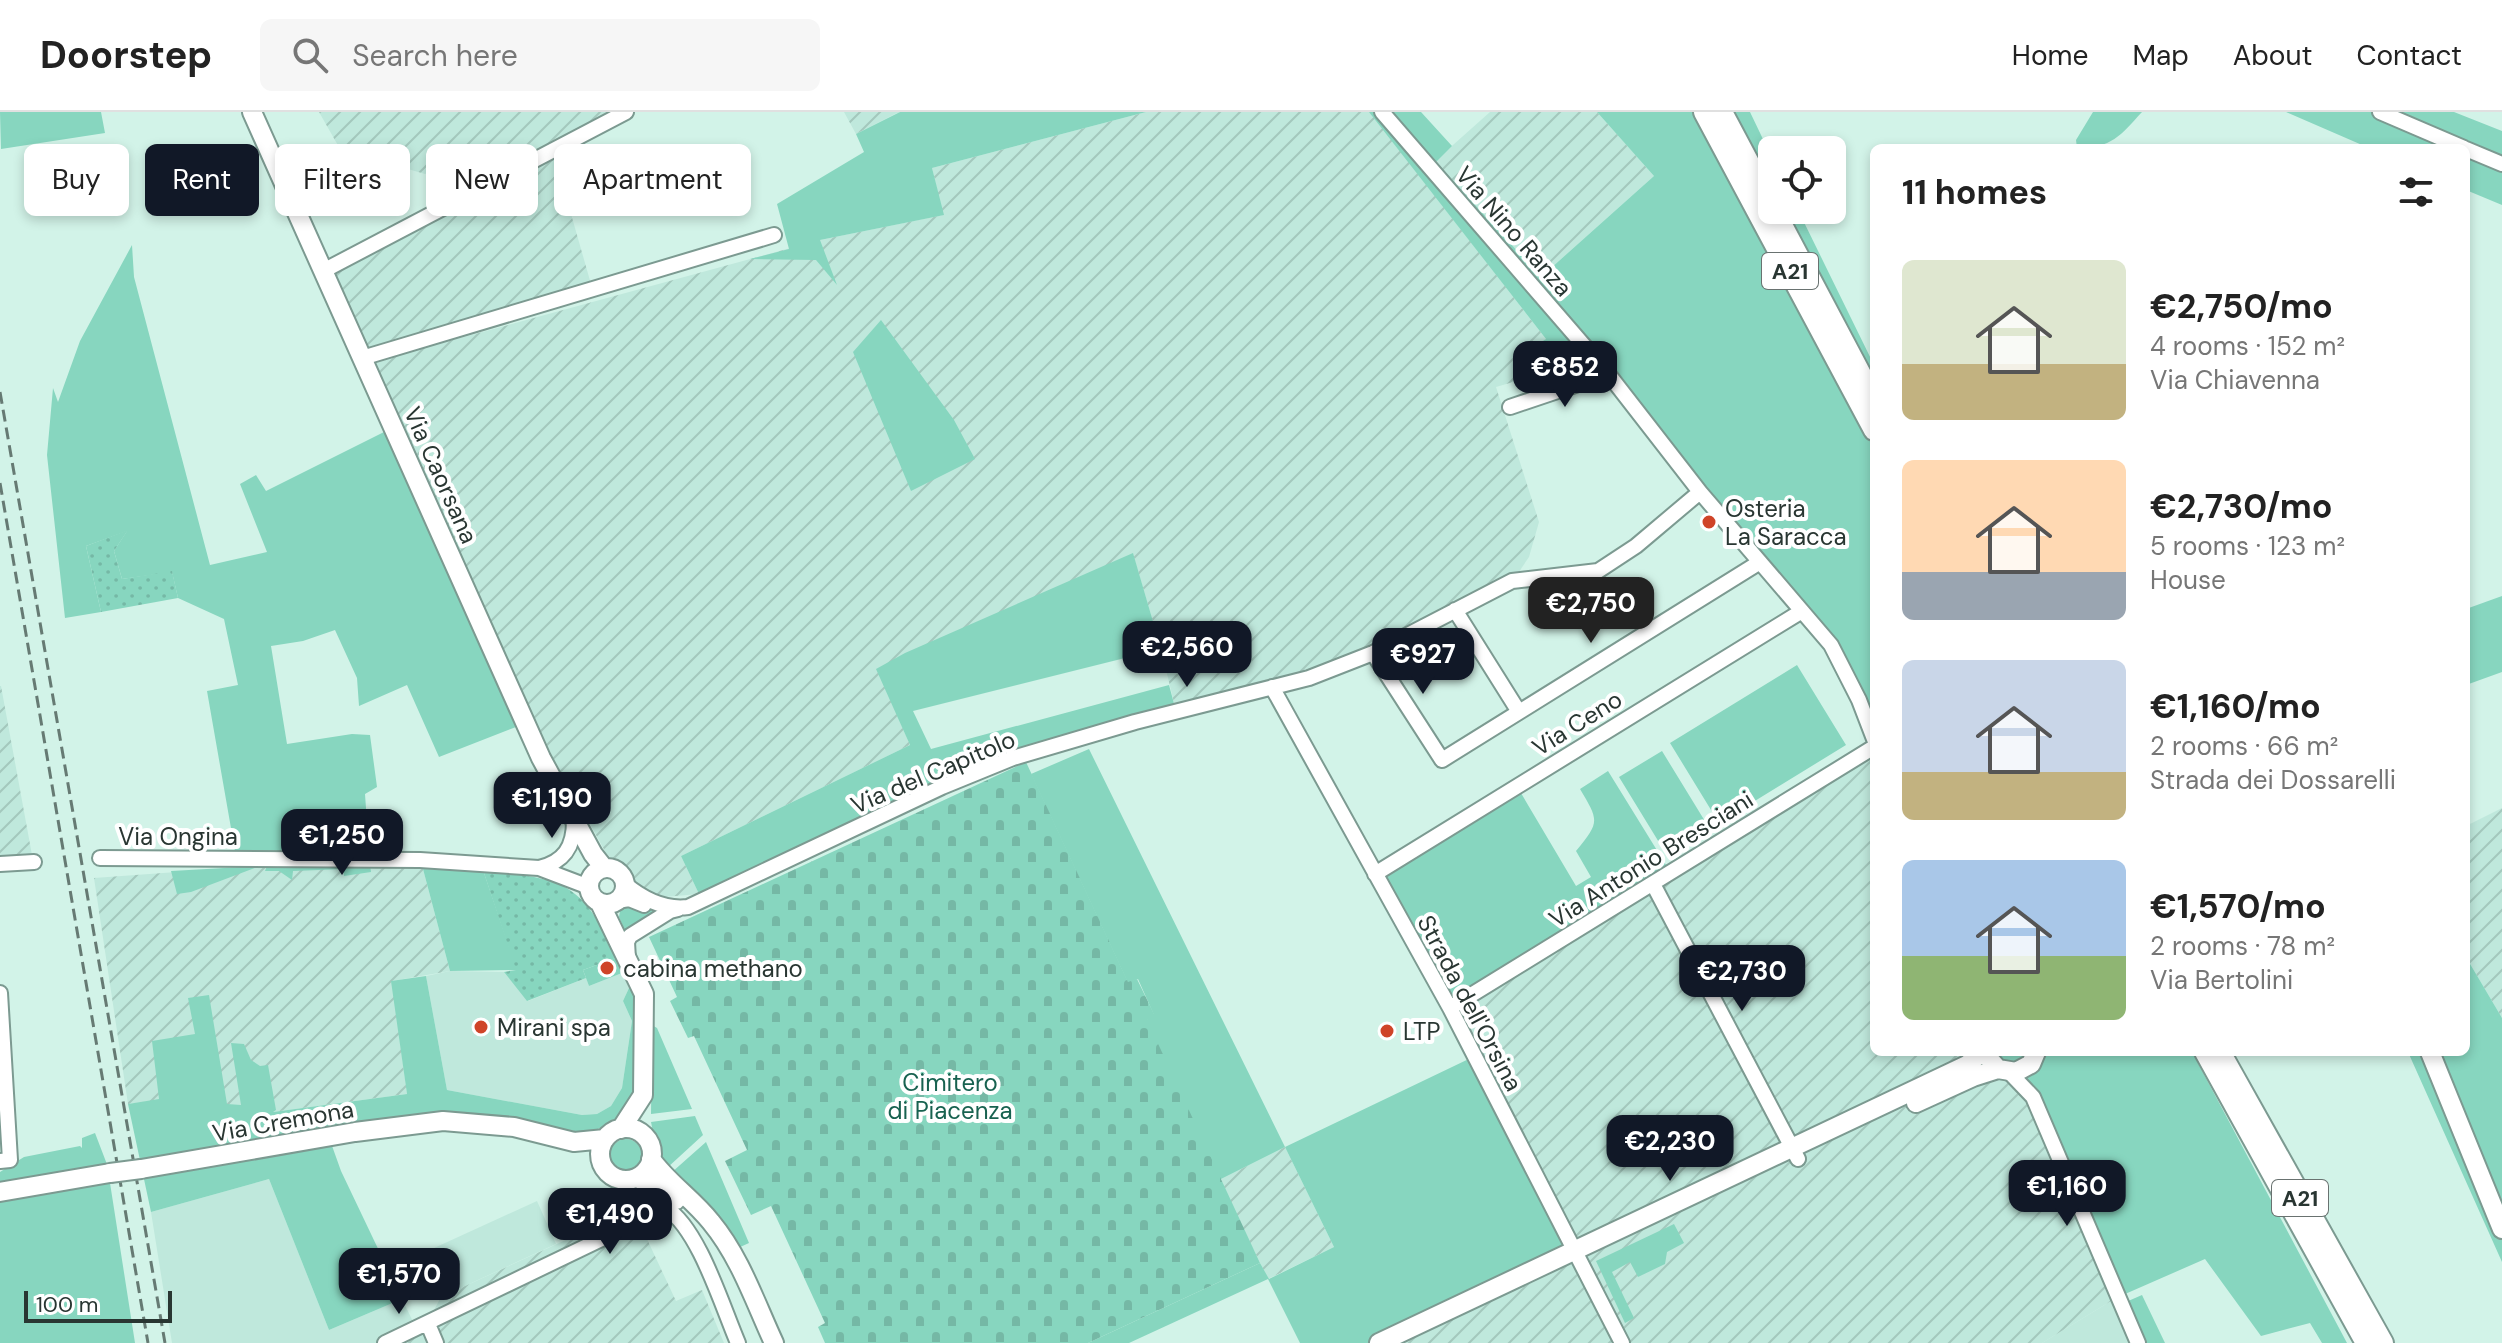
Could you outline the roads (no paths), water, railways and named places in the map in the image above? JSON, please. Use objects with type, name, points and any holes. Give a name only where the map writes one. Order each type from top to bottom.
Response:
[{"type":"highway","name":"A21","points":[[1704,112],[1870,423]]},
{"type":"highway","name":"A21","points":[[1722,112],[1758,180]]},
{"type":"highway","name":"A21","points":[[1781,224],[1870,391]]},
{"type":"highway","name":"A21","points":[[2207,1056],[2366,1343]]},
{"type":"highway","name":"A21","points":[[2222,1056],[2383,1343]]},
{"type":"highway","points":[[2288,1205],[2328,1295],[2356,1343]]},
{"type":"main road","name":"Via Caorsana","points":[[252,112],[541,758],[574,821],[594,872],[591,895],[614,898]]},
{"type":"main road","points":[[574,1142],[613,1177],[621,1180],[637,1178],[644,1173],[651,1153],[643,1095],[644,994],[624,952],[614,898],[620,874],[594,872]]},
{"type":"main road","points":[[1795,1154],[1967,1065],[1979,1056]]},
{"type":"main road","points":[[1988,1056],[2004,1071]]},
{"type":"main road","points":[[2432,1056],[2502,1229]]},
{"type":"main road","points":[[1407,1343],[1579,1256],[1795,1154],[1973,1077],[2021,1071],[2033,1058]]},
{"type":"main road","points":[[602,1164],[601,1147],[636,1111],[643,1095]]},
{"type":"main road","name":"Via Cremona","points":[[0,1192],[367,1130],[443,1121],[514,1127],[574,1142]]},
{"type":"main road","points":[[574,1142],[636,1131],[647,1140],[664,1176],[710,1220],[728,1246],[774,1343]]},
{"type":"main road","points":[[637,1178],[655,1186],[680,1204],[716,1242],[763,1343]]},
{"type":"main road","points":[[1379,1343],[1579,1256]]},
{"type":"street","points":[[323,271],[626,112]]},
{"type":"street","name":"Via Nino Ranza","points":[[1382,112],[1608,374],[1700,492],[1831,645],[1870,729]]},
{"type":"street","points":[[2380,112],[2456,144]]},
{"type":"street","points":[[2470,150],[2502,164]]},
{"type":"street","points":[[362,358],[774,235]]},
{"type":"street","points":[[1510,407],[1608,374]]},
{"type":"street","name":"Via del Capitolo","points":[[624,952],[630,936],[675,909],[942,787],[1013,758],[1135,722],[1309,678],[1373,653],[1512,581],[1598,571],[1610,565],[1700,492]]},
{"type":"street","points":[[1373,653],[1442,760],[1760,562]]},
{"type":"street","points":[[1455,610],[1519,712]]},
{"type":"street","name":"Via Ceno","points":[[1375,874],[1802,611]]},
{"type":"street","name":"Strada dell'Orsina","points":[[1272,687],[1450,1008],[1622,1343]]},
{"type":"street","name":"Via Antonio Bresciani","points":[[1450,1008],[1870,749]]},
{"type":"street","points":[[539,868],[552,865],[568,851],[574,838],[574,821]]},
{"type":"street","name":"Via Ongina","points":[[100,858],[377,858],[594,872]]},
{"type":"street","points":[[0,864],[34,862]]},
{"type":"street","points":[[1653,884],[1795,1154]]},
{"type":"street","points":[[614,898],[675,909]]},
{"type":"street","points":[[0,993],[5,1160]]},
{"type":"street","points":[[2033,1058],[2033,1097],[2138,1343]]},
{"type":"street","points":[[2004,1071],[2033,1097]]},
{"type":"street","points":[[385,1343],[666,1208],[678,1215],[690,1233],[738,1343]]},
{"type":"street","points":[[428,1324],[436,1343]]},
{"type":"railway","points":[[0,392],[165,1343]]},
{"type":"railway","points":[[0,483],[148,1343]]},
{"type":"place","name":"Osteria La Saracca","points":[[1709,522]]},
{"type":"place","name":"cabina methano","points":[[607,968]]},
{"type":"place","name":"Mirani spa","points":[[481,1027]]},
{"type":"place","name":"LTP","points":[[1387,1031]]},
{"type":"park label","name":"Cimitero di Piacenza","points":[[950,1096]]}]
